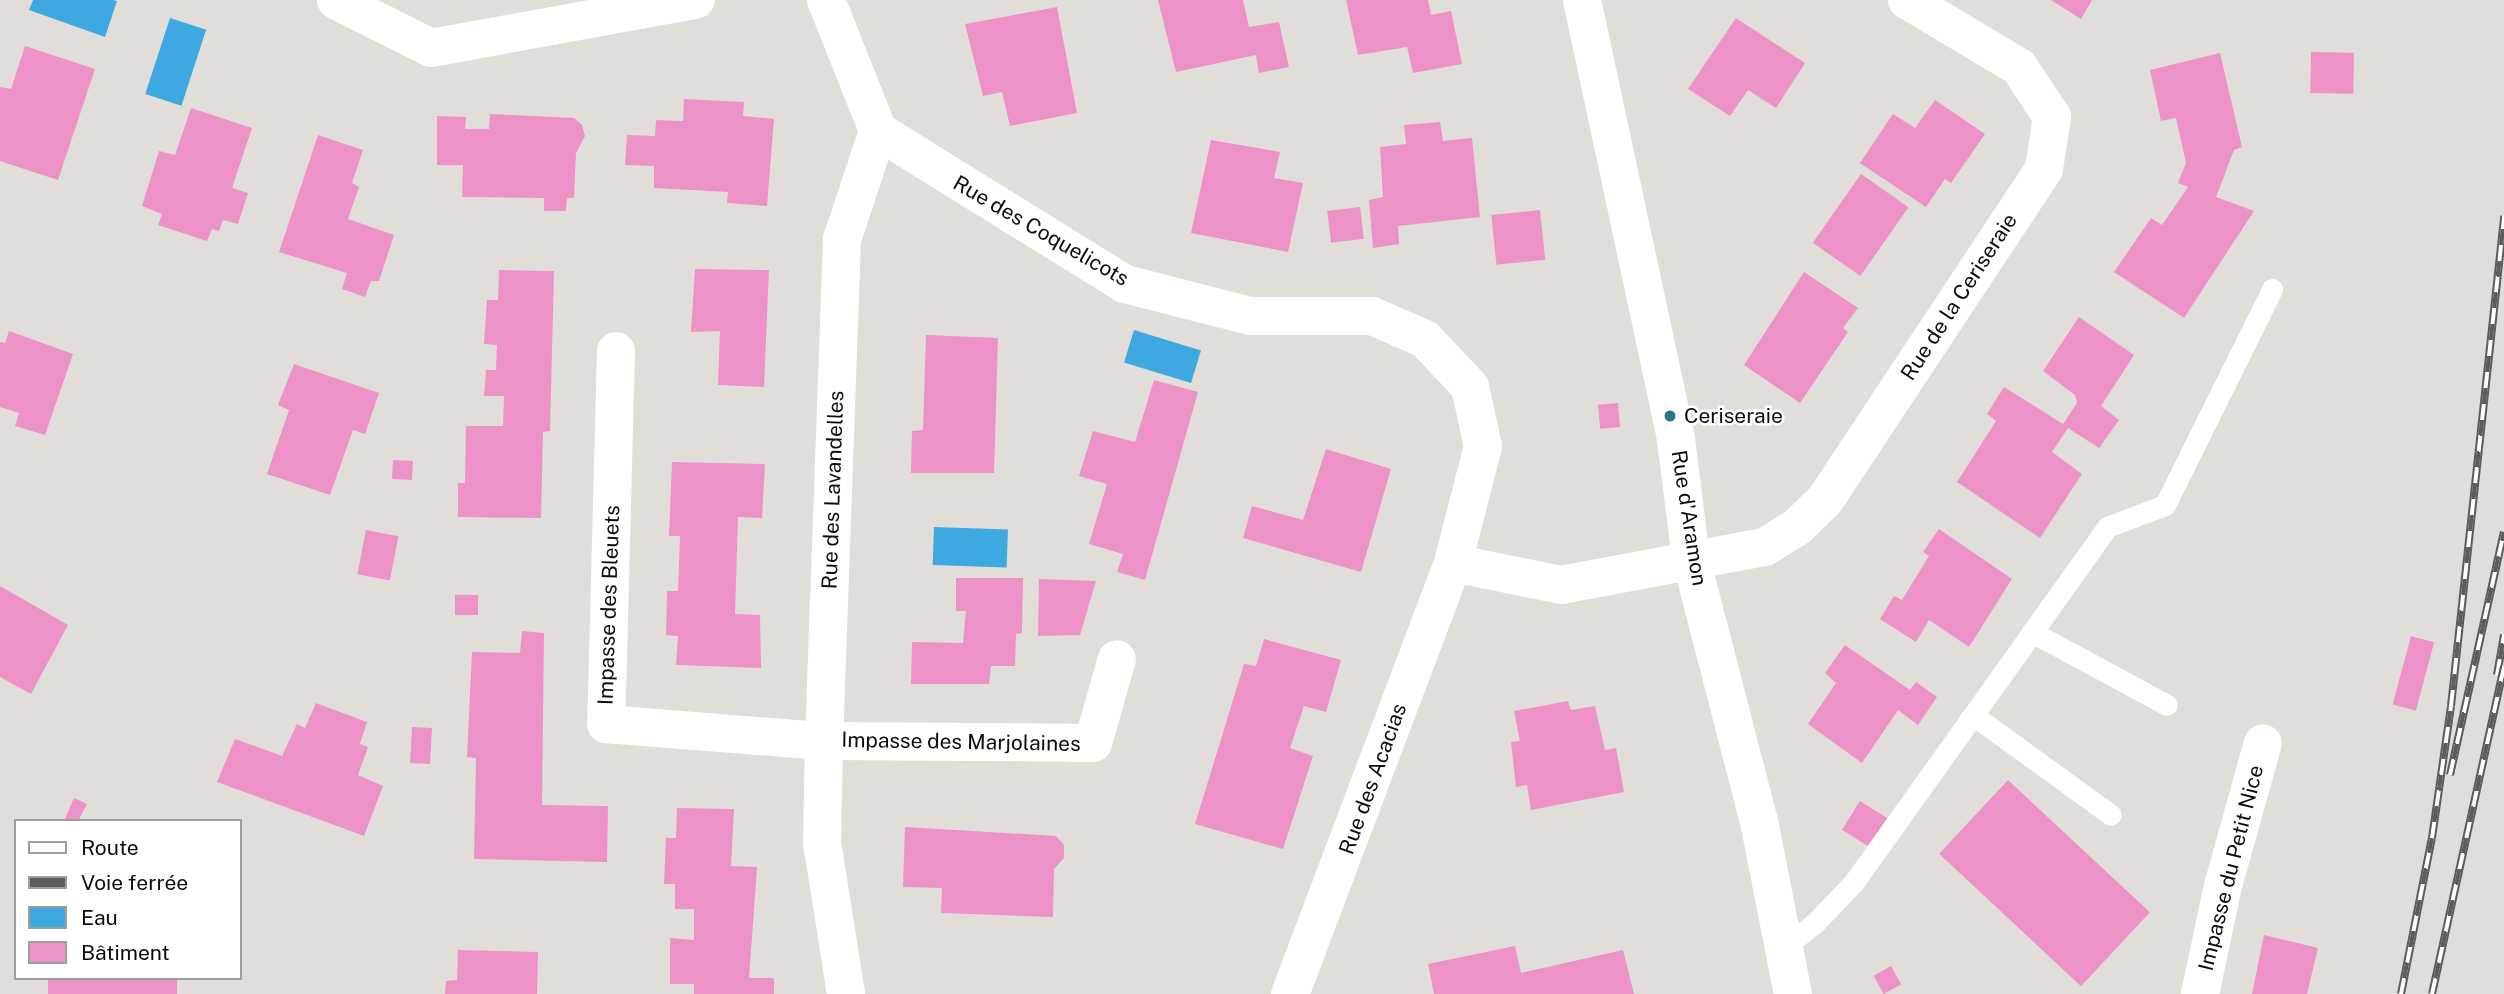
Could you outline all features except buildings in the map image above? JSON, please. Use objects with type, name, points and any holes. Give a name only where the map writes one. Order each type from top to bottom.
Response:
[{"type":"street","points":[[335,0],[431,48],[696,0]]},
{"type":"street","points":[[826,0],[878,131]]},
{"type":"street","name":"Rue d'Aramon","points":[[1581,0],[1676,440],[1690,559],[1759,821],[1793,994]]},
{"type":"street","name":"Rue de la Ceriseraie","points":[[1453,563],[1561,586],[1690,559],[1765,547],[1798,526],[1825,500],[2044,169],[2052,117],[2019,67],[1907,0]]},
{"type":"street","name":"Rue des Coquelicots","points":[[878,131],[1125,284],[1251,316],[1372,316],[1425,339],[1470,387],[1483,446],[1453,563]]},
{"type":"street","name":"Rue des Lavandelles","points":[[846,994],[822,842],[842,240],[878,131]]},
{"type":"street","name":"Impasse des Bleuets","points":[[616,351],[606,724],[824,741]]},
{"type":"street","name":"Rue des Acacias","points":[[1290,994],[1453,563]]},
{"type":"street","name":"Impasse des Marjolaines","points":[[824,741],[1093,744],[1117,659]]},
{"type":"street","name":"Impasse du Petit Nice","points":[[2200,994],[2223,886],[2263,743]]},
{"type":"lane","points":[[1783,948],[1815,923],[1854,882],[2107,527],[2165,505],[2272,289]]},
{"type":"lane","points":[[2032,632],[2167,705]]},
{"type":"lane","points":[[1973,715],[2111,815]]},
{"type":"water","points":[[33,0],[117,1],[105,37],[29,10]]},
{"type":"water","points":[[170,18],[206,30],[181,106],[145,94]]},
{"type":"water","points":[[1134,330],[1201,350],[1191,383],[1124,363]]},
{"type":"water","points":[[934,527],[1008,530],[1007,568],[933,565]]},
{"type":"railway","points":[[2401,994],[2432,838],[2451,706],[2504,216]]},
{"type":"railway","points":[[2450,775],[2504,532]]},
{"type":"railway","points":[[2497,675],[2504,635]]},
{"type":"railway","points":[[2432,994],[2504,666]]},
{"type":"place","name":"Ceriseraie","points":[[1670,416]]}]
